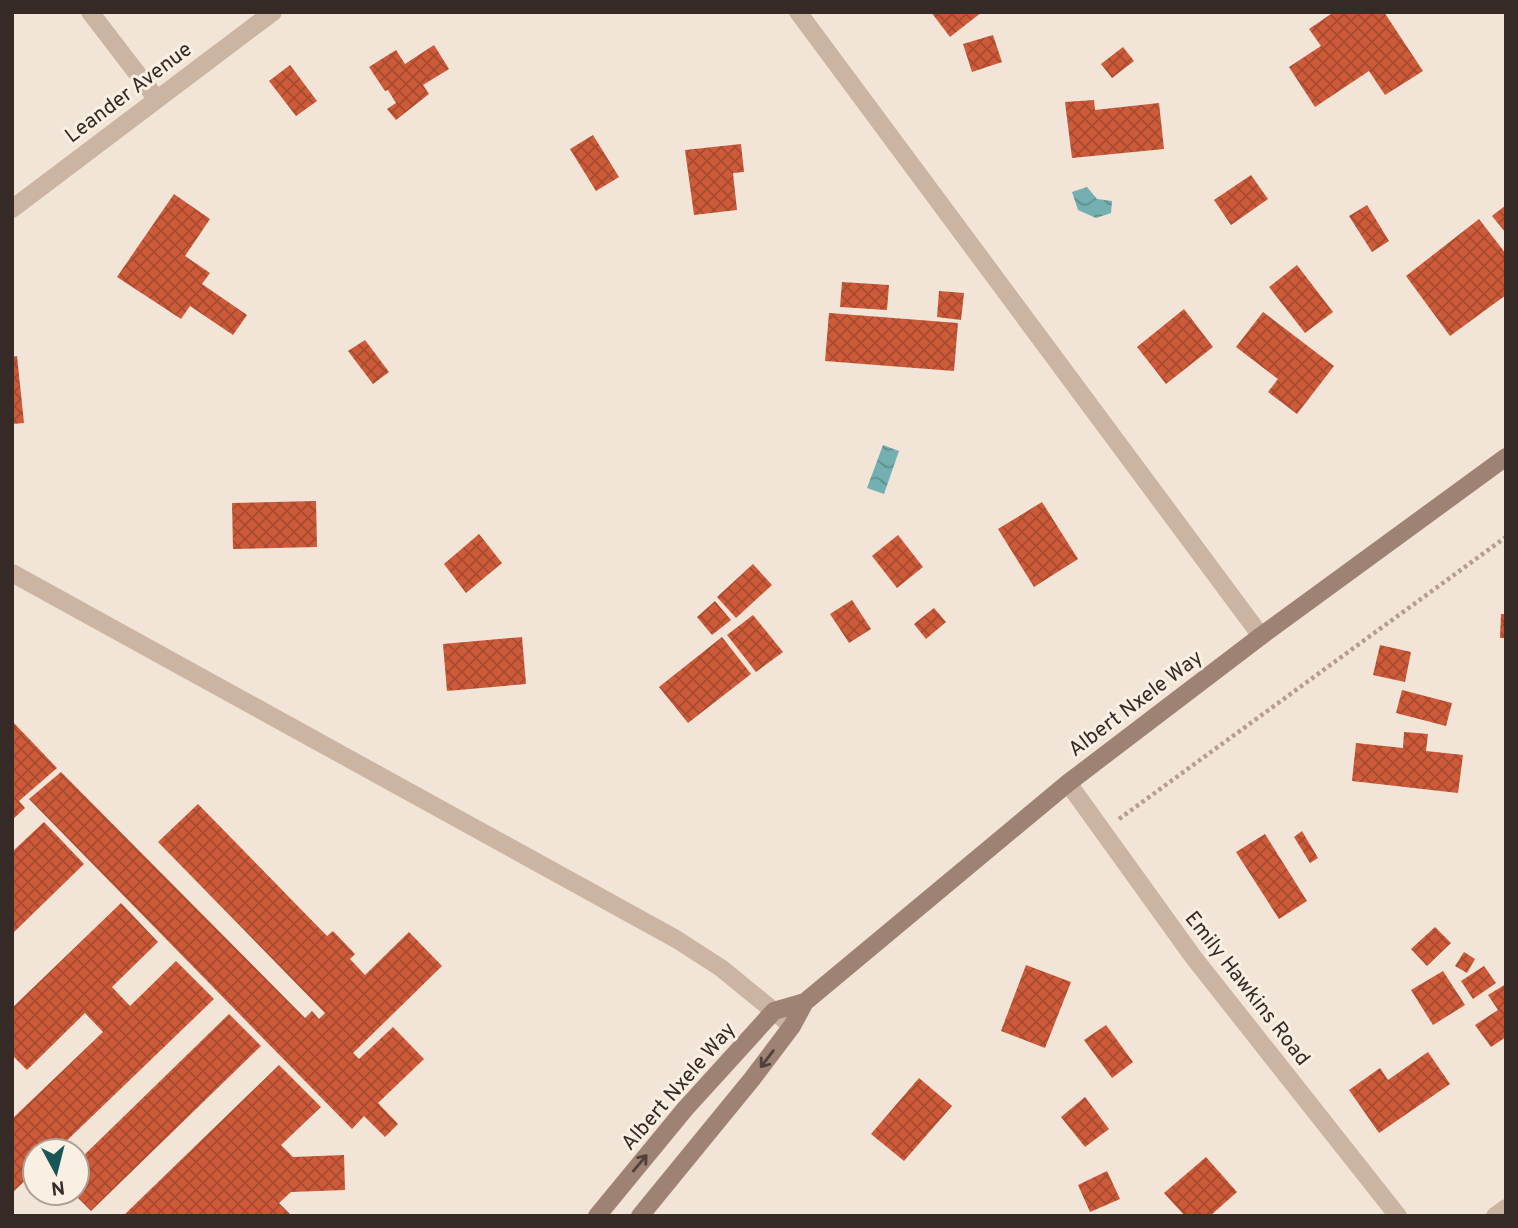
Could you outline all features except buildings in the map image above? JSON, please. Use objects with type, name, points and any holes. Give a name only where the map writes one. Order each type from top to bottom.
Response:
[{"type":"main road","name":"Albert Nxele Way","points":[[640,1216],[792,1026],[805,1002],[1068,783],[1261,636],[1506,457]]},
{"type":"main road","name":"Albert Nxele Way","points":[[597,1216],[685,1109],[774,1011],[805,1002]]},
{"type":"street","points":[[90,12],[156,98]]},
{"type":"street","name":"Leander Avenue","points":[[12,209],[273,12]]},
{"type":"street","points":[[798,12],[1261,636]]},
{"type":"street","points":[[12,573],[676,939],[721,968],[792,1026]]},
{"type":"street","name":"Emily Hawkins Road","points":[[1068,783],[1194,958],[1398,1216]]},
{"type":"street","points":[[1496,1216],[1506,1208]]},
{"type":"path","points":[[1103,831],[1506,537]]},
{"type":"water","points":[[1087,187],[1097,199],[1112,201],[1111,213],[1096,218],[1078,210],[1072,192]]},
{"type":"water","points":[[883,445],[899,451],[884,494],[867,488]]}]
